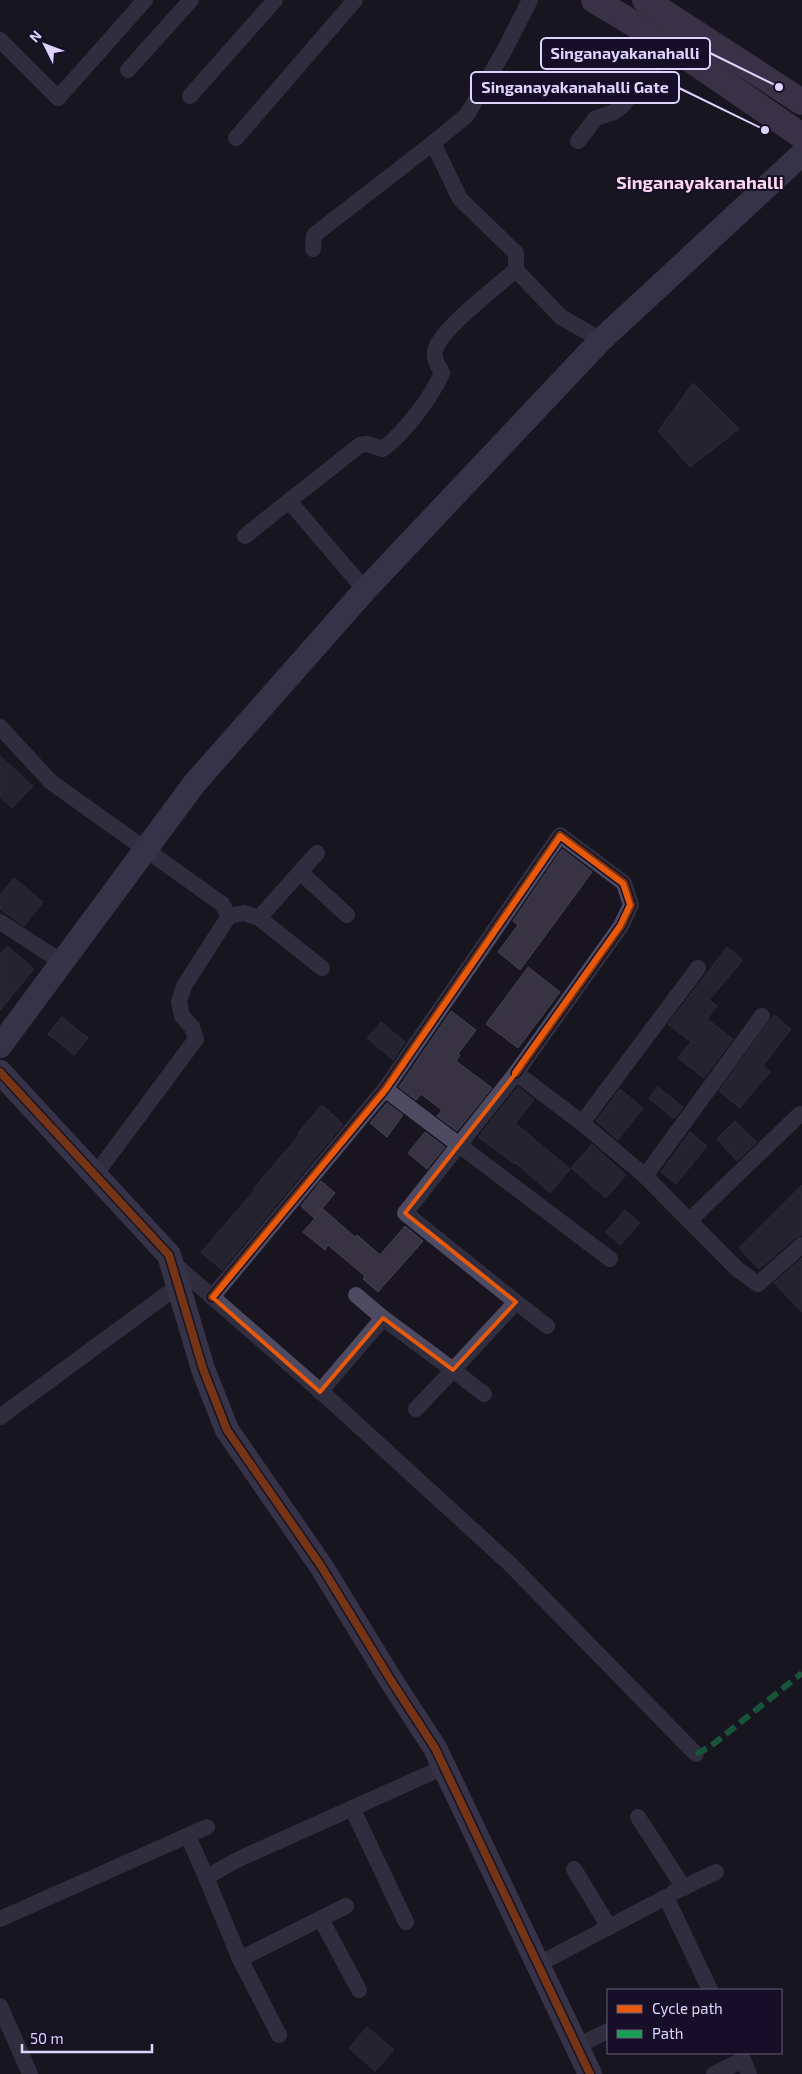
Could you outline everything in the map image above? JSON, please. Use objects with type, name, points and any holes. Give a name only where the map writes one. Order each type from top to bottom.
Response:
[{"type":"main road","points":[[594,0],[670,46],[802,136]]},
{"type":"main road","points":[[645,0],[802,102]]},
{"type":"main road","points":[[0,1046],[194,784],[365,590],[601,340],[802,154]]},
{"type":"main road","points":[[0,1072],[169,1255],[203,1369],[227,1430],[321,1566],[435,1748],[590,2074]]},
{"type":"street","points":[[0,40],[58,98],[145,0]]},
{"type":"street","points":[[128,70],[191,0]]},
{"type":"street","points":[[190,96],[275,0]]},
{"type":"street","points":[[236,138],[355,0]]},
{"type":"street","points":[[313,249],[314,235],[467,115],[504,51],[530,0]]},
{"type":"street","points":[[578,141],[596,118],[614,112],[622,106],[670,46]]},
{"type":"street","points":[[433,143],[460,200],[516,253],[516,270],[561,316],[601,340]]},
{"type":"street","points":[[246,536],[360,445],[367,444],[384,449],[390,444],[438,383],[442,373],[435,360],[435,350],[439,340],[516,270]]},
{"type":"street","points":[[289,501],[365,590]]},
{"type":"street","points":[[0,727],[51,782],[222,904],[229,916]]},
{"type":"street","points":[[212,1297],[385,1089],[560,835],[624,883],[630,905],[621,926],[516,1073],[405,1213],[547,1326]]},
{"type":"street","points":[[259,918],[317,853]]},
{"type":"street","points":[[300,872],[347,915]]},
{"type":"street","points":[[95,1175],[196,1039],[192,1027],[182,1016],[179,1002],[184,986],[229,916],[244,913],[259,918],[322,968]]},
{"type":"street","points":[[0,922],[62,962]]},
{"type":"street","points":[[582,1123],[698,968]]},
{"type":"street","points":[[645,1176],[762,1016]]},
{"type":"street","points":[[516,1073],[582,1123],[645,1176],[736,1269],[758,1284],[802,1245]]},
{"type":"street","points":[[385,1089],[610,1259]]},
{"type":"street","points":[[689,1221],[800,1114]]},
{"type":"street","points":[[171,1261],[320,1392],[510,1564],[696,1754]]},
{"type":"street","points":[[0,1417],[178,1286]]},
{"type":"street","points":[[356,1296],[484,1394]]},
{"type":"street","points":[[416,1409],[516,1302]]},
{"type":"street","points":[[320,1392],[383,1318]]},
{"type":"street","points":[[206,1877],[241,1858],[444,1767]]},
{"type":"street","points":[[352,1808],[406,1922]]},
{"type":"street","points":[[638,1817],[684,1888]]},
{"type":"street","points":[[0,1919],[207,1827]]},
{"type":"street","points":[[188,1836],[240,1959],[279,2035]]},
{"type":"street","points":[[574,1869],[609,1927]]},
{"type":"street","points":[[537,1965],[716,1872]]},
{"type":"street","points":[[666,1897],[705,1989]]},
{"type":"street","points":[[240,1959],[346,1906]]},
{"type":"street","points":[[321,1919],[359,1990]]},
{"type":"street","points":[[0,2006],[30,2074]]},
{"type":"street","points":[[576,2046],[607,2031]]},
{"type":"street","points":[[714,2074],[744,2062]]},
{"type":"highlighted area","points":[[560,835],[624,883],[631,905],[621,926],[516,1073],[405,1213],[516,1302],[453,1370],[383,1318],[320,1392],[212,1297],[385,1089]]},
{"type":"building","points":[[693,383],[739,429],[690,467],[658,431]]},
{"type":"building","points":[[0,756],[33,786],[12,808],[0,797]]},
{"type":"building","points":[[562,849],[592,872],[520,970],[498,952],[518,925],[513,921]]},
{"type":"building","points":[[14,878],[43,902],[24,926],[0,909],[0,895]]},
{"type":"building","points":[[7,946],[34,969],[0,1010],[0,954]]},
{"type":"building","points":[[727,947],[743,960],[709,1000],[717,1006],[707,1019],[733,1039],[704,1078],[678,1058],[691,1042],[668,1024]]},
{"type":"building","points":[[528,967],[560,992],[518,1048],[486,1024]]},
{"type":"building","points":[[451,1011],[476,1030],[458,1054],[460,1055],[456,1061],[492,1088],[457,1131],[437,1116],[442,1110],[421,1094],[416,1100],[399,1087]]},
{"type":"building","points":[[774,1015],[791,1029],[763,1066],[770,1072],[740,1108],[719,1091]]},
{"type":"building","points":[[62,1017],[88,1038],[74,1055],[48,1034]]},
{"type":"building","points":[[381,1022],[405,1042],[393,1060],[367,1038]]},
{"type":"building","points":[[518,1087],[534,1100],[515,1123],[570,1169],[550,1193],[516,1163],[478,1137]]},
{"type":"building","points":[[658,1087],[683,1107],[674,1119],[649,1098]]},
{"type":"building","points":[[620,1089],[643,1108],[618,1140],[596,1121]]},
{"type":"building","points":[[387,1103],[403,1115],[387,1137],[370,1123]]},
{"type":"building","points":[[322,1105],[343,1124],[222,1270],[201,1252],[255,1190],[254,1188]]},
{"type":"building","points":[[735,1121],[757,1142],[737,1161],[717,1139]]},
{"type":"building","points":[[425,1132],[445,1147],[427,1169],[408,1153]]},
{"type":"building","points":[[690,1132],[707,1146],[676,1184],[661,1172]]},
{"type":"building","points":[[592,1144],[626,1175],[606,1198],[571,1168]]},
{"type":"building","points":[[321,1181],[335,1193],[314,1218],[301,1206]]},
{"type":"building","points":[[802,1185],[802,1235],[795,1238],[759,1269],[739,1248]]},
{"type":"building","points":[[323,1209],[355,1237],[357,1235],[380,1255],[405,1226],[423,1241],[378,1292],[363,1279],[365,1276],[328,1245],[325,1250],[303,1232]]},
{"type":"building","points":[[625,1210],[640,1223],[620,1245],[606,1232]]},
{"type":"building","points":[[802,1258],[802,1312],[774,1283]]},
{"type":"building","points":[[367,2027],[394,2050],[375,2071],[349,2048]]},
{"type":"marked path","points":[[696,1754],[711,1746],[802,1673]]},
{"type":"cycle path","points":[[212,1297],[385,1089],[560,835],[624,883],[631,905],[621,926],[516,1073]]},
{"type":"cycle path","points":[[0,1072],[169,1255],[203,1369],[227,1430],[321,1566],[435,1748],[590,2074]]},
{"type":"place","name":"Singanayakanahalli","points":[[779,87]]},
{"type":"place","name":"Singanayakanahalli Gate","points":[[765,130]]},
{"type":"district","name":"Singanayakanahalli","points":[[700,182]]}]
